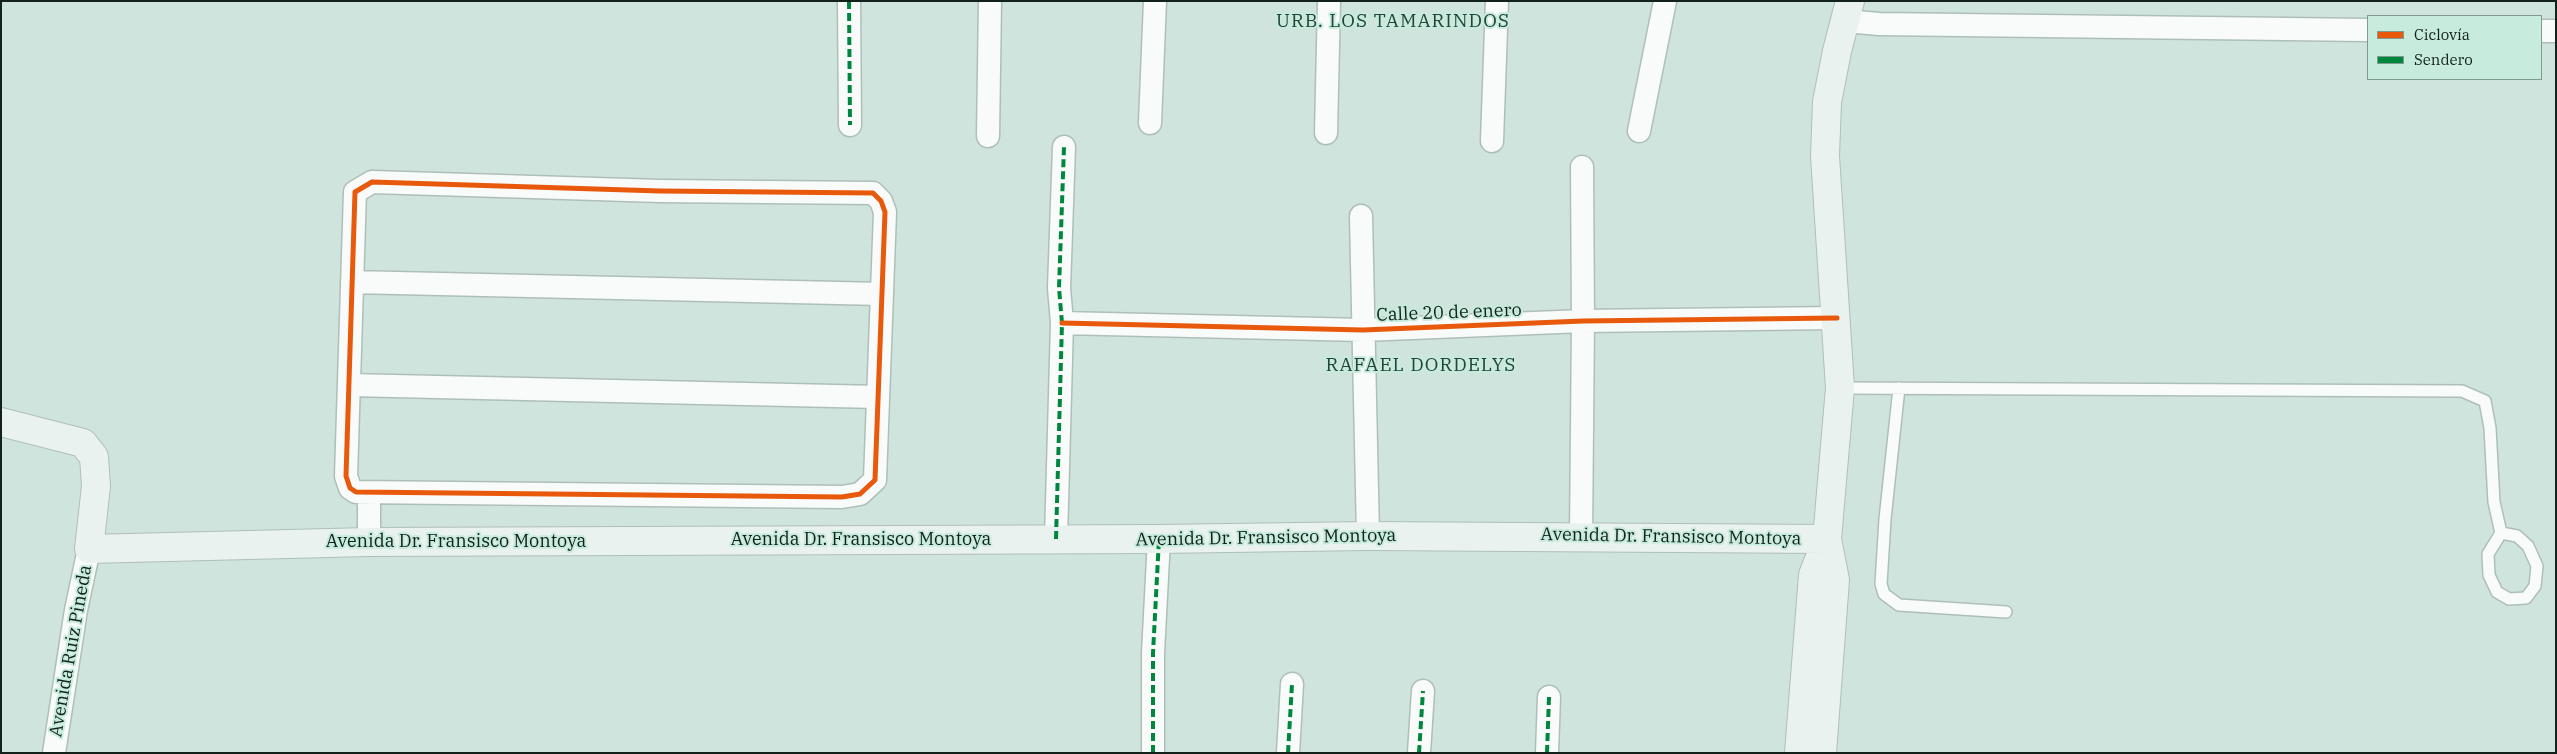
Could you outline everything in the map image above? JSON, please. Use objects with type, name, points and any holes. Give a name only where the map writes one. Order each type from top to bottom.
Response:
[{"type":"main road","points":[[1799,753],[1813,575],[1827,539],[1840,388],[1837,318],[1825,156],[1827,102],[1848,11]]},
{"type":"main road","points":[[1,422],[83,443],[94,457],[96,486],[89,549]]},
{"type":"main road","name":"Avenida Dr. Fransisco Montoya","points":[[89,549],[369,542],[1159,539],[1368,536],[1827,539]]},
{"type":"main road","points":[[1822,753],[1836,580],[1827,539]]},
{"type":"street","points":[[849,1],[850,125]]},
{"type":"street","points":[[988,136],[990,1]]},
{"type":"street","points":[[1150,123],[1155,1]]},
{"type":"street","points":[[1326,133],[1329,1]]},
{"type":"street","points":[[1492,141],[1497,1]]},
{"type":"street","points":[[1638,131],[1664,1]]},
{"type":"street","points":[[1848,11],[1889,25],[2367,30]]},
{"type":"street","points":[[2542,31],[2556,31]]},
{"type":"street","points":[[1056,539],[1062,323],[1059,288],[1064,147]]},
{"type":"street","points":[[1581,536],[1582,166]]},
{"type":"street","points":[[372,182],[660,191],[873,193],[881,201],[885,212],[874,480],[866,491],[853,497],[356,492],[346,482],[352,282],[355,192],[372,182]]},
{"type":"street","points":[[1361,216],[1368,536]]},
{"type":"street","points":[[352,282],[882,294]]},
{"type":"street","name":"Calle 20 de enero","points":[[1062,323],[1363,330],[1583,321],[1837,318]]},
{"type":"street","points":[[349,384],[878,397]]},
{"type":"street","points":[[369,493],[369,542]]},
{"type":"street","points":[[1153,753],[1153,653],[1159,539]]},
{"type":"street","name":"Avenida Ruiz Pineda","points":[[54,753],[76,610],[89,549]]},
{"type":"street","points":[[1288,753],[1292,684]]},
{"type":"street","points":[[1419,753],[1423,691]]},
{"type":"street","points":[[1547,753],[1550,697]]},
{"type":"lane","points":[[1840,388],[2462,391],[2485,401],[2490,428],[2494,502],[2501,533],[2488,554],[2489,575],[2497,592],[2509,599],[2526,598],[2536,586],[2537,566],[2528,546],[2517,536],[2501,533]]},
{"type":"lane","points":[[1898,388],[1880,584],[1884,594],[1899,605],[2006,612]]},
{"type":"marked path","points":[[849,1],[850,125]]},
{"type":"marked path","points":[[1056,539],[1062,323],[1059,288],[1064,147]]},
{"type":"marked path","points":[[1153,753],[1153,653],[1159,539]]},
{"type":"marked path","points":[[1288,753],[1292,684]]},
{"type":"marked path","points":[[1419,753],[1423,691]]},
{"type":"marked path","points":[[1547,753],[1549,697]]},
{"type":"cycle path","points":[[372,182],[660,191],[873,193],[881,201],[885,212],[875,480],[860,494],[842,497],[356,492],[350,488],[346,476],[355,192],[372,182]]},
{"type":"cycle path","points":[[1062,323],[1363,330],[1583,321],[1837,318]]},
{"type":"district","name":"URB. LOS TAMARINDOS","points":[[1393,22]]},
{"type":"district","name":"RAFAEL DORDELYS","points":[[1421,366]]}]
